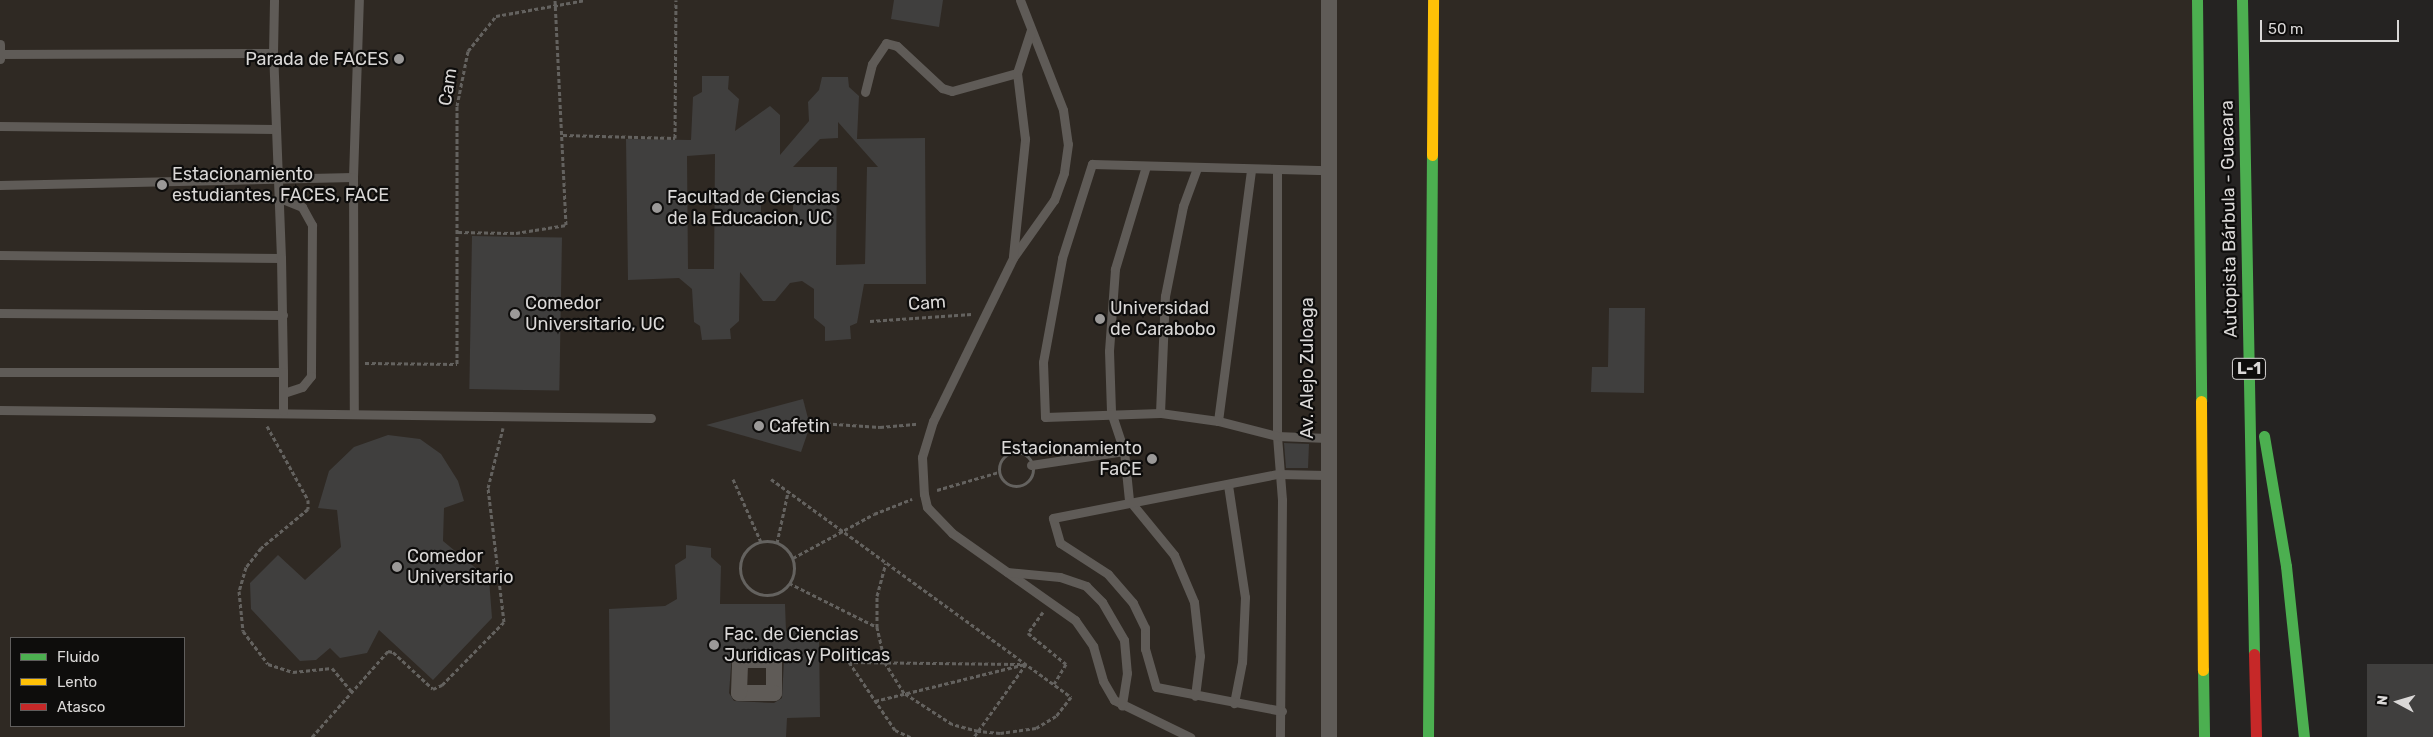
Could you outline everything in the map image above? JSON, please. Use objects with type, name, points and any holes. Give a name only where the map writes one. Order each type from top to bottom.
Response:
[{"type":"main road","points":[[1428,737],[1433,0]]},
{"type":"main road","name":"Autopista Bárbula - Guacara","points":[[2196,0],[2204,737]]},
{"type":"main road","name":"Autopista Bárbula - Guacara","points":[[2242,0],[2256,737]]},
{"type":"main road","points":[[2248,315],[2286,566],[2304,737]]},
{"type":"main road","points":[[2286,566],[2312,690]]},
{"type":"street","name":"Av. Alejo Zuloaga","points":[[1328,0],[1327,475],[1329,737]]},
{"type":"lane","points":[[274,0],[275,129],[280,180],[282,258],[283,411]]},
{"type":"lane","points":[[354,412],[353,177],[359,0]]},
{"type":"lane","points":[[1020,0],[1063,110],[1067,159],[1054,200],[1013,258],[933,421],[922,457],[924,494],[927,506],[952,533],[1050,603],[1085,632],[1107,691],[1122,706],[1190,737]]},
{"type":"lane","points":[[1013,258],[1025,139],[1017,73],[1031,30]]},
{"type":"lane","points":[[865,92],[872,64],[886,43],[897,46],[942,88],[952,91],[1017,73]]},
{"type":"lane","points":[[0,44],[0,56],[273,53]]},
{"type":"lane","points":[[0,126],[275,129]]},
{"type":"lane","points":[[1327,438],[1277,436],[1218,421],[1160,413],[1111,412],[1046,417],[1045,335],[1062,258],[1092,164],[1277,171],[1328,170]]},
{"type":"lane","points":[[1146,166],[1121,241],[1114,276],[1109,351],[1111,412],[1124,452],[1130,500],[1174,555],[1192,594],[1200,636],[1195,696]]},
{"type":"lane","points":[[1160,413],[1164,296],[1183,206],[1197,168]]},
{"type":"lane","points":[[1218,421],[1251,170]]},
{"type":"lane","points":[[1277,171],[1277,436],[1278,474],[1282,500],[1282,711],[1280,737]]},
{"type":"lane","points":[[0,185],[353,177]]},
{"type":"lane","points":[[280,198],[302,207],[312,225],[310,376],[302,387],[283,393]]},
{"type":"lane","points":[[0,255],[282,258]]},
{"type":"lane","points":[[0,313],[283,315]]},
{"type":"lane","points":[[0,372],[283,372]]},
{"type":"lane","points":[[0,410],[283,411],[651,418]]},
{"type":"lane","points":[[1031,465],[1124,452]]},
{"type":"lane","points":[[1282,711],[1195,696],[1156,687],[1145,649],[1145,628],[1128,595],[1108,574],[1060,543],[1054,534],[1053,518],[1130,500],[1278,474],[1327,475]]},
{"type":"lane","points":[[1228,484],[1245,597],[1242,662],[1234,703]]},
{"type":"lane","points":[[1007,572],[1060,577],[1086,586],[1102,602],[1124,640],[1127,673],[1122,706]]},
{"type":"path","points":[[458,232],[516,233],[566,225],[555,0]]},
{"type":"path","name":"Cam","points":[[362,363],[456,364],[457,106],[468,51],[496,16],[586,0]]},
{"type":"path","points":[[563,136],[675,138],[676,0]]},
{"type":"path","name":"Cam","points":[[870,321],[986,313]]},
{"type":"path","points":[[259,411],[308,500],[308,509],[261,548],[246,567],[239,591],[243,631],[268,664],[293,672],[332,668],[352,692]]},
{"type":"path","points":[[312,737],[388,651],[393,652],[426,685],[433,689],[442,685],[504,622],[488,488],[506,415]]},
{"type":"path","points":[[820,423],[880,427],[933,421]]},
{"type":"path","points":[[793,558],[841,531],[924,494],[999,472]]},
{"type":"path","points":[[733,479],[761,542]]},
{"type":"path","points":[[771,479],[1071,697],[1056,716],[1036,728],[1000,733],[978,731],[952,724],[904,694],[885,662],[877,627],[877,596],[886,563]]},
{"type":"path","points":[[777,543],[788,492]]},
{"type":"path","points":[[761,542],[777,543],[793,558],[794,573],[789,583],[774,594],[758,594],[746,584],[740,570],[743,554],[761,542]]},
{"type":"path","points":[[789,583],[877,627]]},
{"type":"path","points":[[1050,603],[1028,633],[1066,664],[1054,684]]},
{"type":"path","points":[[910,737],[895,730],[848,662],[1026,664]]},
{"type":"path","points":[[874,701],[1026,664]]},
{"type":"path","points":[[974,737],[1026,664]]},
{"type":"shaded area","name":"Universidad de Carabobo","points":[[0,0],[2197,0],[2204,737],[0,737]]},
{"type":"building","points":[[894,0],[943,0],[939,27],[891,19]]},
{"type":"building","name":"Facultad de Ciencias de la Educacion, UC","points":[[702,76],[729,76],[728,89],[739,99],[735,131],[770,106],[780,115],[780,155],[809,121],[808,102],[819,90],[822,77],[848,77],[849,87],[859,96],[857,139],[925,138],[926,284],[864,284],[857,323],[850,326],[851,339],[825,341],[825,327],[814,318],[814,289],[802,281],[790,283],[775,301],[763,301],[740,272],[739,321],[730,329],[731,339],[702,340],[700,326],[694,322],[692,289],[679,278],[628,280],[626,139],[691,140],[693,97],[702,92]],"holes":[[[838,122],[878,167],[867,167],[865,264],[836,265],[837,167],[793,167],[820,139],[838,138]],[[715,154],[714,269],[688,269],[687,156]],[[761,192],[794,192],[792,224],[761,226]]]},
{"type":"building","name":"Comedor Universitario, UC","points":[[472,236],[562,238],[559,391],[469,389]]},
{"type":"building","points":[[1609,308],[1645,308],[1644,393],[1591,392],[1592,367],[1608,367]]},
{"type":"building","name":"Cafetin","points":[[803,399],[810,426],[801,452],[706,425]]},
{"type":"building","name":"Comedor Universitario","points":[[388,435],[420,439],[441,454],[458,481],[464,501],[444,508],[443,541],[489,579],[492,618],[433,680],[379,630],[367,653],[340,658],[330,648],[316,660],[300,661],[251,609],[250,583],[278,555],[305,580],[341,547],[337,510],[318,508],[329,471],[354,447]]},
{"type":"building","points":[[1284,443],[1309,444],[1308,468],[1286,468]]},
{"type":"building","name":"Fac. de Ciencias Juridicas y Politicas","points":[[686,545],[711,548],[711,557],[721,566],[720,604],[785,604],[786,631],[819,631],[820,717],[787,718],[786,737],[610,737],[609,609],[665,606],[677,599],[675,565],[686,558]],"holes":[[[740,650],[774,650],[784,660],[782,698],[774,703],[734,701],[729,693],[732,654]]]},
{"type":"building","points":[[2367,664],[2433,664],[2433,737],[2367,737]]},
{"type":"traffic: fast","points":[[2197,0],[2201,401]]},
{"type":"traffic: fast","points":[[2242,0],[2254,654]]},
{"type":"traffic: fast","points":[[1428,737],[1432,155]]},
{"type":"traffic: fast","points":[[2264,436],[2286,566],[2304,737]]},
{"type":"traffic: fast","points":[[2203,670],[2204,737]]},
{"type":"traffic: slow","points":[[1432,155],[1433,0]]},
{"type":"traffic: slow","points":[[2201,401],[2203,670]]},
{"type":"traffic: jam","points":[[2254,654],[2256,737]]},
{"type":"place","name":"Parada de FACES","points":[[399,59]]},
{"type":"place","name":"Estacionamiento estudiantes, FACES, FACE","points":[[162,185]]},
{"type":"place","name":"Facultad de Ciencias de la Educacion, UC","points":[[657,208]]},
{"type":"place","name":"Comedor Universitario, UC","points":[[515,314]]},
{"type":"place","name":"Universidad de Carabobo","points":[[1100,319]]},
{"type":"place","name":"Cafetin","points":[[759,426]]},
{"type":"place","name":"Estacionamiento FaCE","points":[[1152,459]]},
{"type":"place","name":"Comedor Universitario","points":[[397,567]]},
{"type":"place","name":"Fac. de Ciencias Juridicas y Politicas","points":[[714,645]]}]
